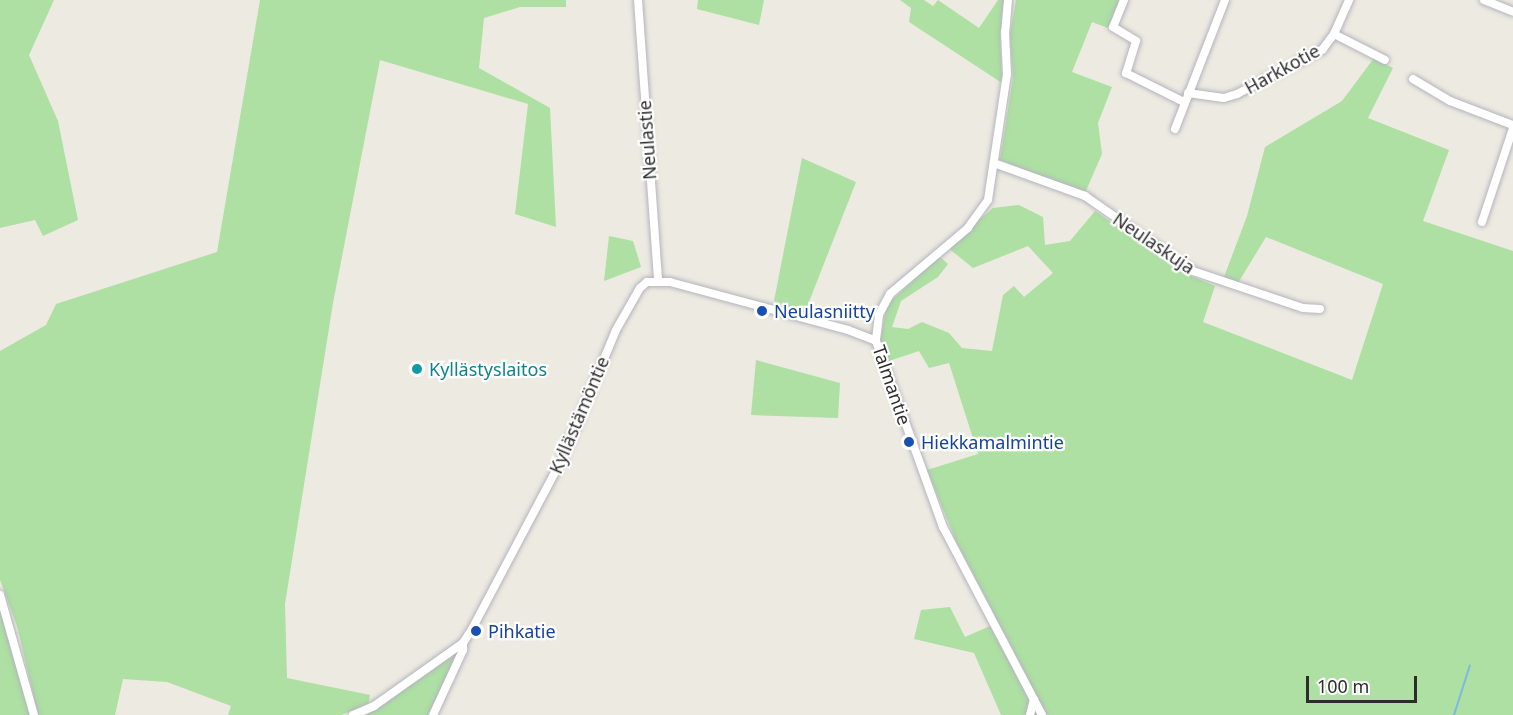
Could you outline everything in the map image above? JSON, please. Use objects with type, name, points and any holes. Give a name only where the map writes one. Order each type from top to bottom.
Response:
[{"type":"street","name":"Neulastie","points":[[638,0],[658,280]]},
{"type":"street","name":"Talmantie","points":[[1008,0],[1005,32],[1007,74],[985,209],[968,228],[890,294],[879,315],[876,341],[943,527],[1042,715]]},
{"type":"street","points":[[1124,0],[1113,27],[1136,41],[1126,73],[1184,102]]},
{"type":"street","points":[[1175,129],[1225,0]]},
{"type":"street","name":"Harkkotie","points":[[1188,93],[1212,98],[1237,94],[1322,50],[1334,34],[1348,0]]},
{"type":"street","points":[[1485,0],[1513,12]]},
{"type":"street","points":[[1334,34],[1385,60]]},
{"type":"street","points":[[1413,79],[1450,101],[1513,127],[1482,222]]},
{"type":"street","name":"Neulaskuja","points":[[994,163],[1085,196],[1193,271],[1303,308],[1320,309]]},
{"type":"street","points":[[658,280],[848,330],[876,341]]},
{"type":"street","name":"Kyllästämöntie","points":[[353,715],[374,706],[463,643],[564,455],[584,399],[628,307],[640,288],[658,280]]},
{"type":"street","points":[[0,595],[34,715]]},
{"type":"street","points":[[433,715],[463,650],[463,643]]},
{"type":"street","points":[[1030,715],[1034,699]]},
{"type":"green space","points":[[0,0],[54,0],[29,55],[58,121],[78,220],[43,236],[35,220],[0,228]]},
{"type":"green space","points":[[260,0],[566,0],[566,7],[520,7],[484,18],[479,68],[550,108],[556,227],[515,214],[528,104],[380,60],[333,303],[285,604],[287,678],[370,695],[368,705],[341,715],[228,715],[231,706],[167,682],[123,679],[115,715],[38,715],[17,626],[0,580],[0,351],[46,325],[56,304],[217,252]]},
{"type":"green space","points":[[698,0],[764,0],[759,25],[697,9]]},
{"type":"green space","points":[[900,0],[924,0],[933,6],[938,0],[979,28],[998,0],[1004,0],[1000,34],[1002,83],[909,22],[911,8]]},
{"type":"green space","points":[[1016,0],[1120,0],[1108,28],[1092,22],[1072,72],[1112,87],[1098,123],[1102,154],[1085,193],[1000,160],[1013,78],[1010,34]]},
{"type":"green space","points":[[1374,58],[1393,68],[1368,118],[1449,150],[1423,221],[1513,251],[1513,715],[1047,715],[956,541],[927,470],[978,454],[949,363],[929,368],[919,351],[889,361],[880,341],[887,305],[939,256],[948,264],[938,277],[901,301],[892,327],[908,329],[922,322],[949,333],[962,348],[992,351],[1003,295],[1014,286],[1024,297],[1053,273],[1028,246],[973,268],[947,247],[993,208],[1019,205],[1043,217],[1045,245],[1070,241],[1095,211],[1186,274],[1215,286],[1203,322],[1352,380],[1383,284],[1266,237],[1238,283],[1224,277],[1247,216],[1265,147],[1342,101]]},
{"type":"green space","points":[[802,158],[856,182],[805,312],[774,301]]},
{"type":"green space","points":[[609,236],[633,241],[641,267],[604,281]]},
{"type":"green space","points":[[756,360],[840,383],[838,418],[751,415]]},
{"type":"green space","points":[[950,607],[965,637],[990,626],[1037,715],[1001,715],[974,653],[914,639],[921,610]]},
{"type":"green space","points":[[0,609],[30,715],[0,715]]},
{"type":"green space","points":[[457,653],[430,715],[364,715],[374,711]]},
{"type":"waterway","points":[[1454,715],[1470,665]]},
{"type":"place","name":"Neulasniitty","points":[[762,311]]},
{"type":"place","name":"Kyllästyslaitos","points":[[417,369]]},
{"type":"place","name":"Hiekkamalmintie","points":[[909,442]]},
{"type":"place","name":"Pihkatie","points":[[476,631]]}]
